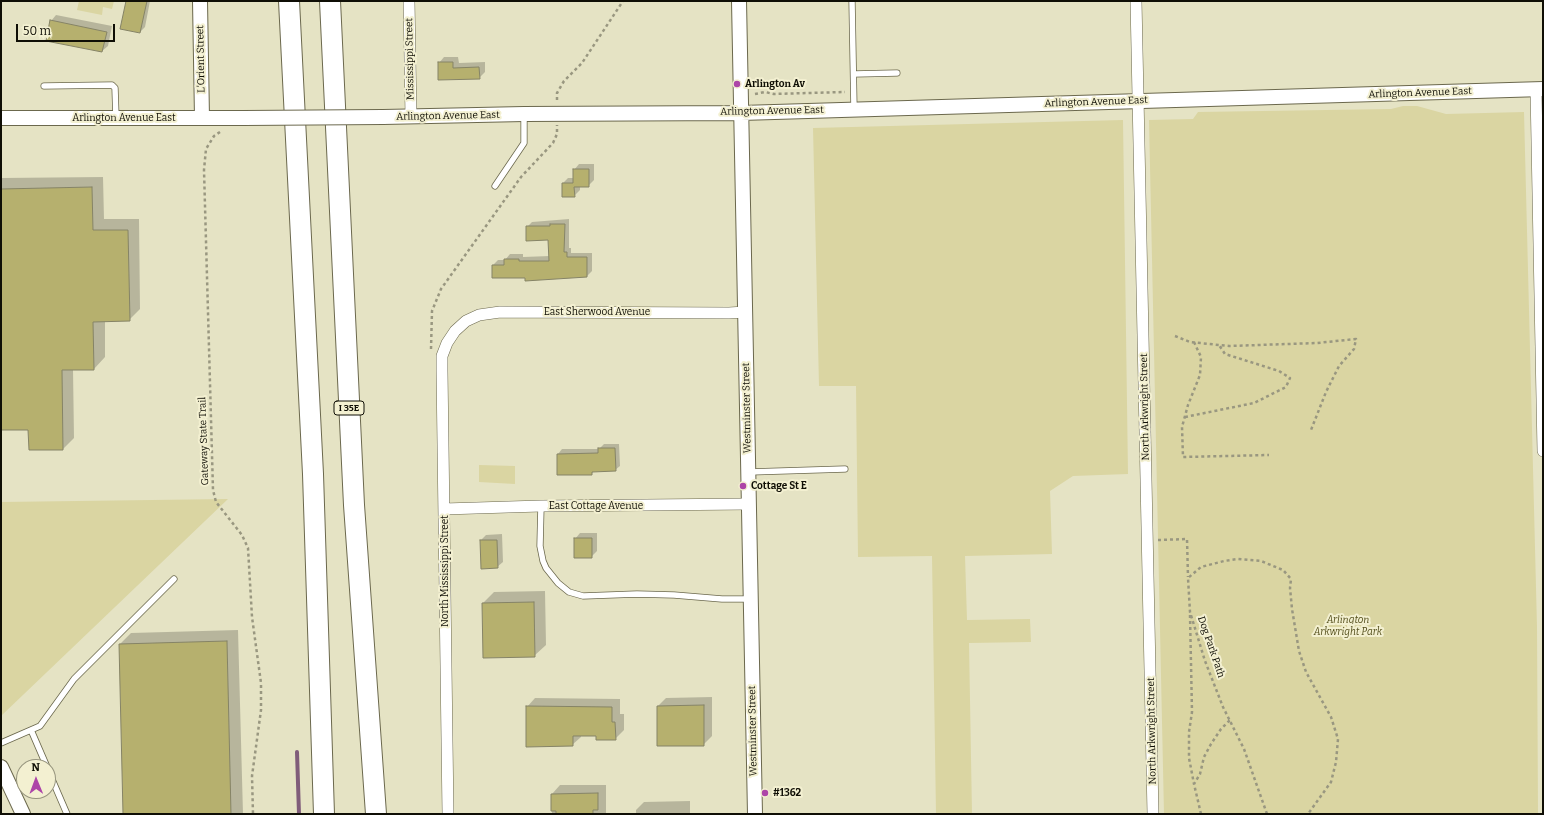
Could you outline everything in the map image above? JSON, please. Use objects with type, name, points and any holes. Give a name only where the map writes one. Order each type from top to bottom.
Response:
[{"type":"highway","points":[[289,1],[313,474],[324,814]]},
{"type":"highway","name":"I 35E","points":[[330,1],[354,505],[376,814]]},
{"type":"street","name":"L'Orient Street","points":[[200,1],[202,118]]},
{"type":"street","name":"Mississippi Street","points":[[409,1],[411,117]]},
{"type":"street","name":"Westminster Street","points":[[739,1],[755,814]]},
{"type":"street","name":"North Arkwright Street","points":[[1136,1],[1153,814]]},
{"type":"street","name":"Arlington Avenue East","points":[[1,118],[411,117],[524,114],[741,113],[1139,100],[1540,90]]},
{"type":"street","points":[[1540,90],[1543,451]]},
{"type":"street","name":"East Sherwood Avenue","points":[[455,331],[466,321],[473,318],[500,312],[745,312]]},
{"type":"street","name":"North Mississippi Street","points":[[448,814],[442,356],[447,343],[455,331]]},
{"type":"street","name":"East Cottage Avenue","points":[[444,509],[541,506],[748,504]]},
{"type":"street","points":[[1,767],[23,814]]},
{"type":"lane","points":[[852,1],[854,109]]},
{"type":"lane","points":[[854,74],[897,73]]},
{"type":"lane","points":[[44,86],[112,85],[115,88],[116,118]]},
{"type":"lane","points":[[494,186],[524,143],[524,114]]},
{"type":"lane","points":[[749,472],[845,469]]},
{"type":"lane","points":[[541,506],[540,546],[543,562],[558,583],[569,592],[576,595],[666,595],[722,599],[751,599]]},
{"type":"lane","points":[[1,743],[40,726],[74,679],[174,579]]},
{"type":"lane","points":[[31,730],[43,759]]},
{"type":"lane","points":[[56,789],[67,814]]},
{"type":"path","points":[[557,93],[564,81],[582,63],[623,1]]},
{"type":"path","points":[[754,94],[766,92],[774,94],[854,91]]},
{"type":"path","points":[[431,356],[432,311],[441,289],[521,177],[553,143],[557,134],[557,128]]},
{"type":"path","name":"Gateway State Trail","points":[[220,132],[214,136],[206,150],[204,170],[213,490],[216,502],[242,535],[248,548],[252,617],[261,683],[261,703],[252,776],[253,814]]},
{"type":"path","points":[[1174,336],[1194,342],[1218,345],[1317,343],[1356,339],[1354,349],[1339,366],[1326,392],[1311,430]]},
{"type":"path","points":[[1194,342],[1201,357],[1200,374],[1182,427],[1183,456],[1269,455]]},
{"type":"path","points":[[1185,416],[1254,403],[1286,387],[1290,378],[1279,371],[1225,354],[1218,345]]},
{"type":"path","name":"Dog Park Path","points":[[1148,541],[1187,539],[1190,612],[1205,660],[1244,750],[1267,814]]},
{"type":"path","points":[[1188,578],[1201,567],[1238,559],[1261,561],[1283,570],[1291,579],[1290,588],[1292,609],[1299,651],[1306,672],[1331,717],[1338,739],[1336,762],[1331,782],[1308,814]]},
{"type":"path","points":[[1190,612],[1192,712],[1189,732],[1189,758],[1201,814]]},
{"type":"path","points":[[1194,784],[1200,774],[1204,757],[1211,744],[1221,729],[1230,720]]},
{"type":"green space","points":[[79,1],[114,1],[112,9],[103,7],[102,15],[77,10]]},
{"type":"green space","name":"Arlington Arkwright Park","points":[[1403,106],[1417,106],[1446,114],[1524,112],[1537,627],[1538,813],[1164,814],[1149,120],[1193,119],[1198,112],[1391,109]]},
{"type":"green space","points":[[1123,120],[1128,474],[1073,476],[1050,491],[1052,554],[965,556],[967,620],[1030,619],[1031,642],[969,643],[972,814],[936,814],[932,556],[858,557],[856,386],[819,386],[813,128]]},
{"type":"green space","points":[[479,465],[515,466],[515,484],[479,482]]},
{"type":"green space","points":[[228,499],[1,716],[1,502]]},
{"type":"building","points":[[126,1],[147,1],[140,33],[120,29]]},
{"type":"building","points":[[50,20],[107,32],[102,52],[46,41]]},
{"type":"building","points":[[438,62],[453,62],[453,68],[479,67],[480,79],[438,80]]},
{"type":"building","points":[[573,169],[589,169],[589,187],[574,187],[575,197],[562,197],[562,183],[573,183]]},
{"type":"building","points":[[92,187],[93,230],[128,230],[130,321],[93,322],[94,370],[62,370],[63,450],[29,450],[28,430],[1,430],[1,189]]},
{"type":"building","points":[[550,224],[565,224],[564,252],[567,252],[567,257],[587,257],[587,277],[525,281],[525,278],[492,278],[492,265],[504,265],[504,259],[519,259],[519,261],[549,261],[548,240],[526,241],[526,226],[550,226]]},
{"type":"building","points":[[598,448],[615,448],[616,471],[592,472],[592,475],[557,475],[557,454],[598,453]]},
{"type":"building","points":[[574,538],[592,538],[592,558],[574,558]]},
{"type":"building","points":[[480,540],[497,540],[498,568],[481,569]]},
{"type":"building","points":[[534,602],[535,657],[483,658],[482,603]]},
{"type":"building","points":[[227,641],[231,814],[123,814],[119,644]]},
{"type":"building","points":[[704,705],[704,746],[657,746],[657,706]]},
{"type":"building","points":[[526,706],[612,707],[612,722],[615,722],[616,740],[596,740],[596,736],[573,736],[573,746],[526,747]]},
{"type":"building","points":[[598,793],[598,810],[593,810],[593,814],[556,814],[556,811],[551,811],[551,794]]},
{"type":"waterway","points":[[297,752],[299,814]]},
{"type":"place","name":"Arlington Av","points":[[737,84]]},
{"type":"place","name":"Cottage St E","points":[[743,486]]},
{"type":"place","name":"#1362","points":[[765,793]]}]
